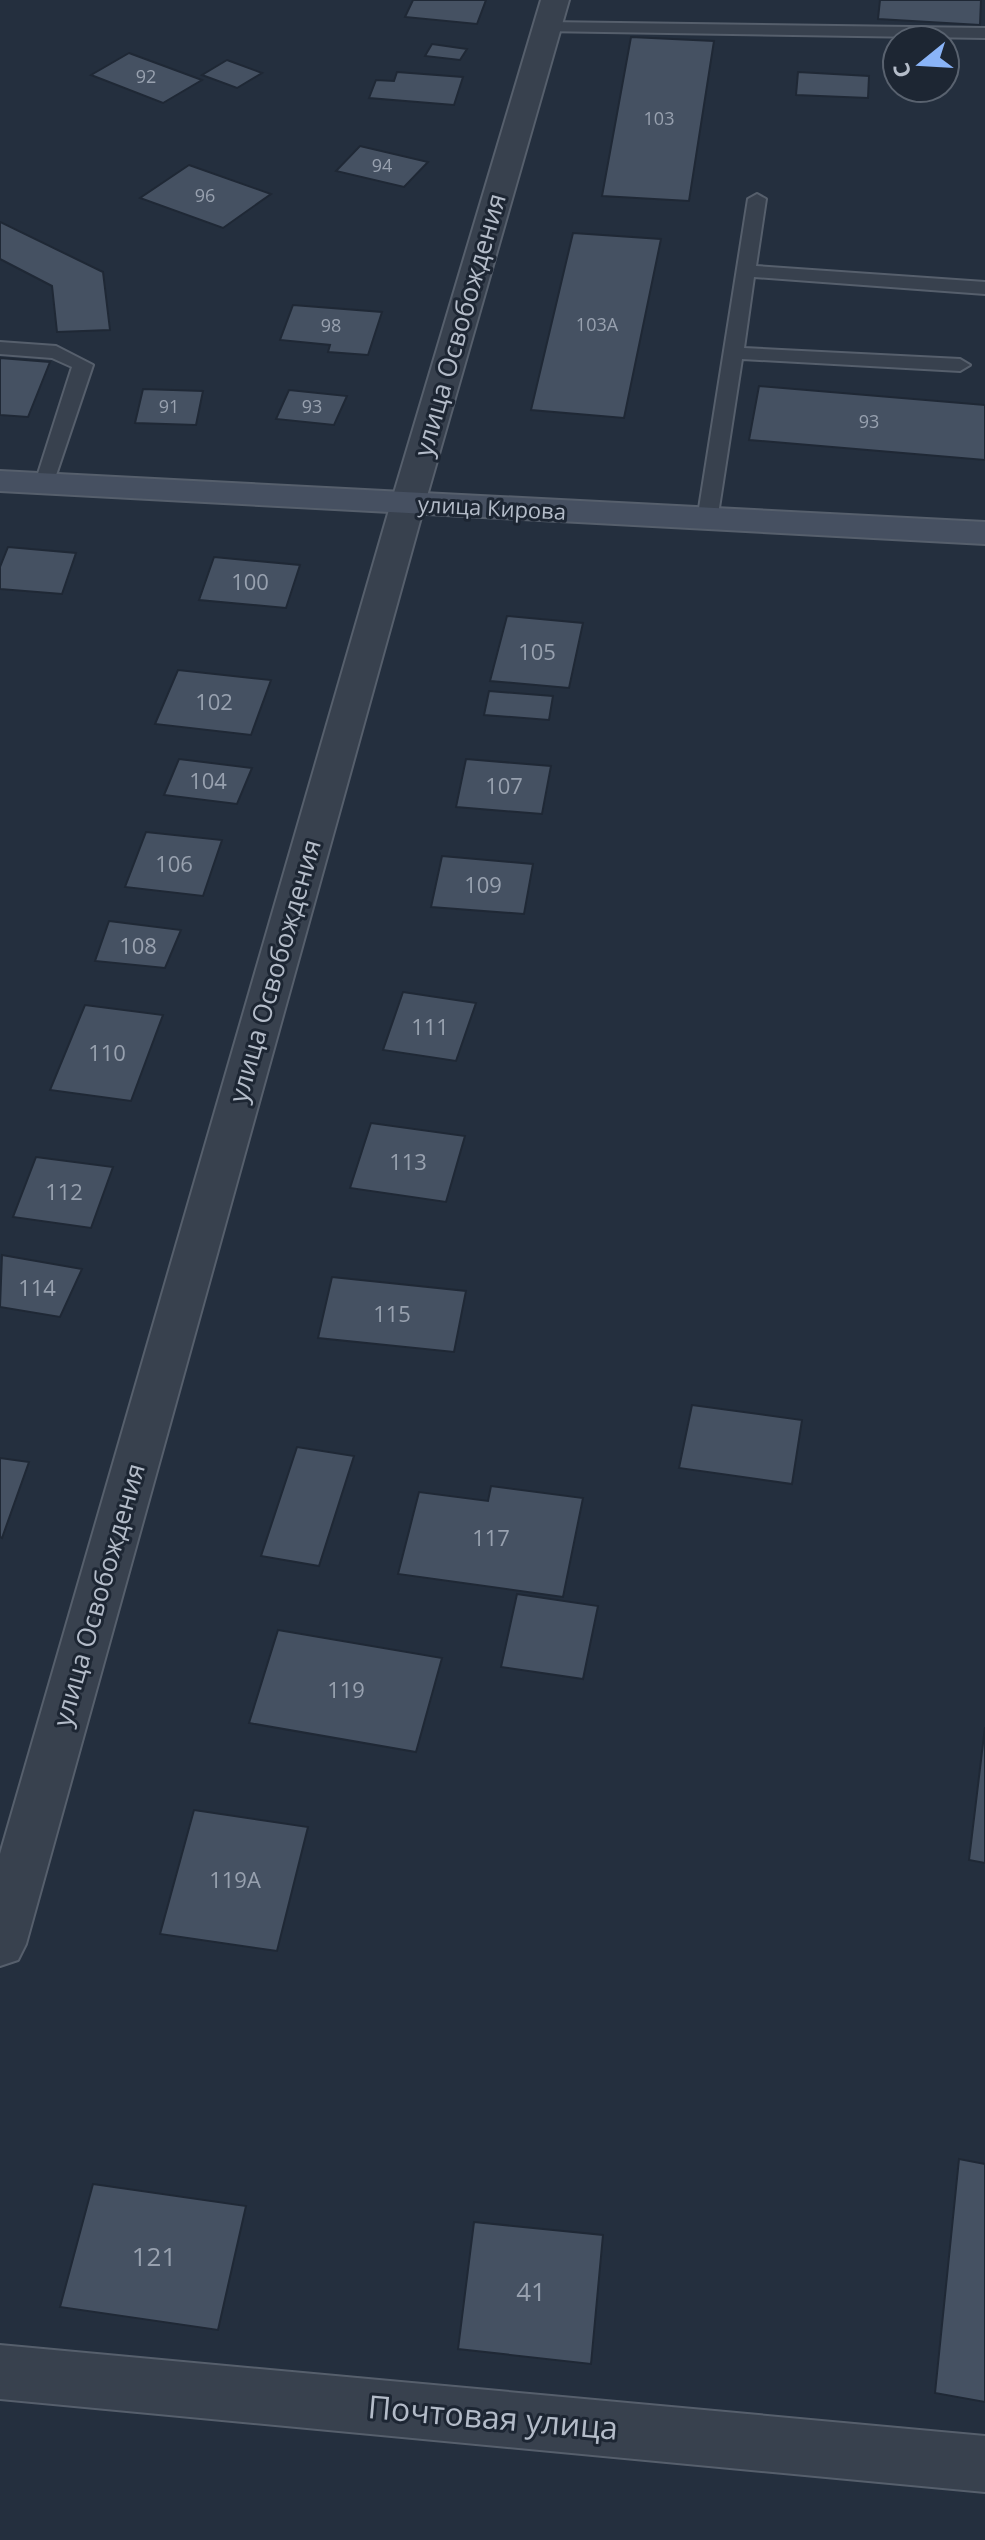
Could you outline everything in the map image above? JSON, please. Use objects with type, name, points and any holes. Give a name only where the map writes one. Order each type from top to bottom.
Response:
[{"type":"main road","name":"улица Кирова","points":[[0,481],[707,521],[985,533]]},
{"type":"street","name":"улица Освобождения","points":[[0,1944],[408,503],[551,13]]},
{"type":"street","name":"Почтовая улица","points":[[0,2372],[985,2464]]},
{"type":"lane","points":[[551,13],[985,33]]},
{"type":"lane","points":[[707,521],[757,199]]},
{"type":"lane","points":[[746,271],[985,288]]},
{"type":"lane","points":[[0,348],[56,352],[83,365],[45,483]]},
{"type":"lane","points":[[733,353],[960,365]]},
{"type":"building","points":[[413,0],[486,0],[477,24],[405,17]]},
{"type":"building","points":[[880,0],[981,0],[980,25],[878,19]]},
{"type":"building","points":[[631,37],[714,41],[689,201],[602,196]]},
{"type":"building","points":[[432,44],[467,49],[460,60],[425,56]]},
{"type":"building","points":[[129,53],[202,80],[163,103],[91,75]]},
{"type":"building","points":[[227,60],[262,73],[237,88],[202,75]]},
{"type":"building","points":[[397,72],[463,77],[454,105],[369,98],[376,80],[394,81]]},
{"type":"building","points":[[798,72],[869,76],[868,98],[796,95]]},
{"type":"building","points":[[360,146],[428,162],[404,187],[336,171]]},
{"type":"building","points":[[189,165],[271,194],[223,228],[140,198]]},
{"type":"building","points":[[0,222],[103,272],[110,330],[57,332],[52,286],[0,259]]},
{"type":"building","points":[[573,233],[661,239],[624,418],[531,410]]},
{"type":"building","points":[[293,305],[382,312],[368,355],[328,352],[330,345],[280,340]]},
{"type":"building","points":[[0,358],[50,362],[28,417],[0,415]]},
{"type":"building","points":[[759,386],[985,405],[985,460],[749,440]]},
{"type":"building","points":[[143,389],[203,391],[196,425],[135,423]]},
{"type":"building","points":[[289,390],[347,396],[334,425],[276,419]]},
{"type":"building","points":[[8,547],[76,553],[62,594],[0,589],[0,567]]},
{"type":"building","points":[[214,557],[300,565],[286,608],[199,600]]},
{"type":"building","points":[[507,616],[583,623],[569,688],[490,681]]},
{"type":"building","points":[[178,670],[271,680],[251,735],[155,724]]},
{"type":"building","points":[[489,691],[553,696],[549,720],[484,715]]},
{"type":"building","points":[[179,759],[252,768],[237,804],[164,795]]},
{"type":"building","points":[[466,759],[551,766],[542,814],[456,807]]},
{"type":"building","points":[[146,832],[222,840],[203,896],[125,887]]},
{"type":"building","points":[[442,856],[533,864],[524,914],[431,907]]},
{"type":"building","points":[[109,921],[181,930],[165,968],[95,961]]},
{"type":"building","points":[[403,992],[476,1003],[456,1061],[383,1050]]},
{"type":"building","points":[[85,1005],[163,1015],[131,1101],[50,1090]]},
{"type":"building","points":[[371,1123],[465,1136],[446,1202],[350,1188]]},
{"type":"building","points":[[36,1157],[113,1167],[91,1228],[13,1217]]},
{"type":"building","points":[[2,1255],[82,1269],[60,1317],[0,1307]]},
{"type":"building","points":[[332,1277],[466,1291],[454,1352],[318,1338]]},
{"type":"building","points":[[692,1405],[802,1420],[792,1484],[679,1468]]},
{"type":"building","points":[[297,1447],[354,1456],[319,1566],[261,1556]]},
{"type":"building","points":[[0,1458],[29,1462],[2,1538],[0,1537]]},
{"type":"building","points":[[491,1486],[583,1498],[563,1597],[398,1574],[419,1492],[488,1501]]},
{"type":"building","points":[[517,1594],[598,1606],[583,1679],[501,1667]]},
{"type":"building","points":[[278,1630],[442,1658],[416,1752],[249,1723]]},
{"type":"building","points":[[985,1727],[985,1863],[969,1860]]},
{"type":"building","points":[[194,1810],[308,1827],[277,1951],[160,1934]]},
{"type":"building","points":[[959,2159],[985,2164],[985,2402],[935,2393]]},
{"type":"building","points":[[93,2184],[246,2206],[218,2330],[60,2307]]},
{"type":"building","points":[[474,2222],[603,2235],[591,2364],[458,2349]]}]
